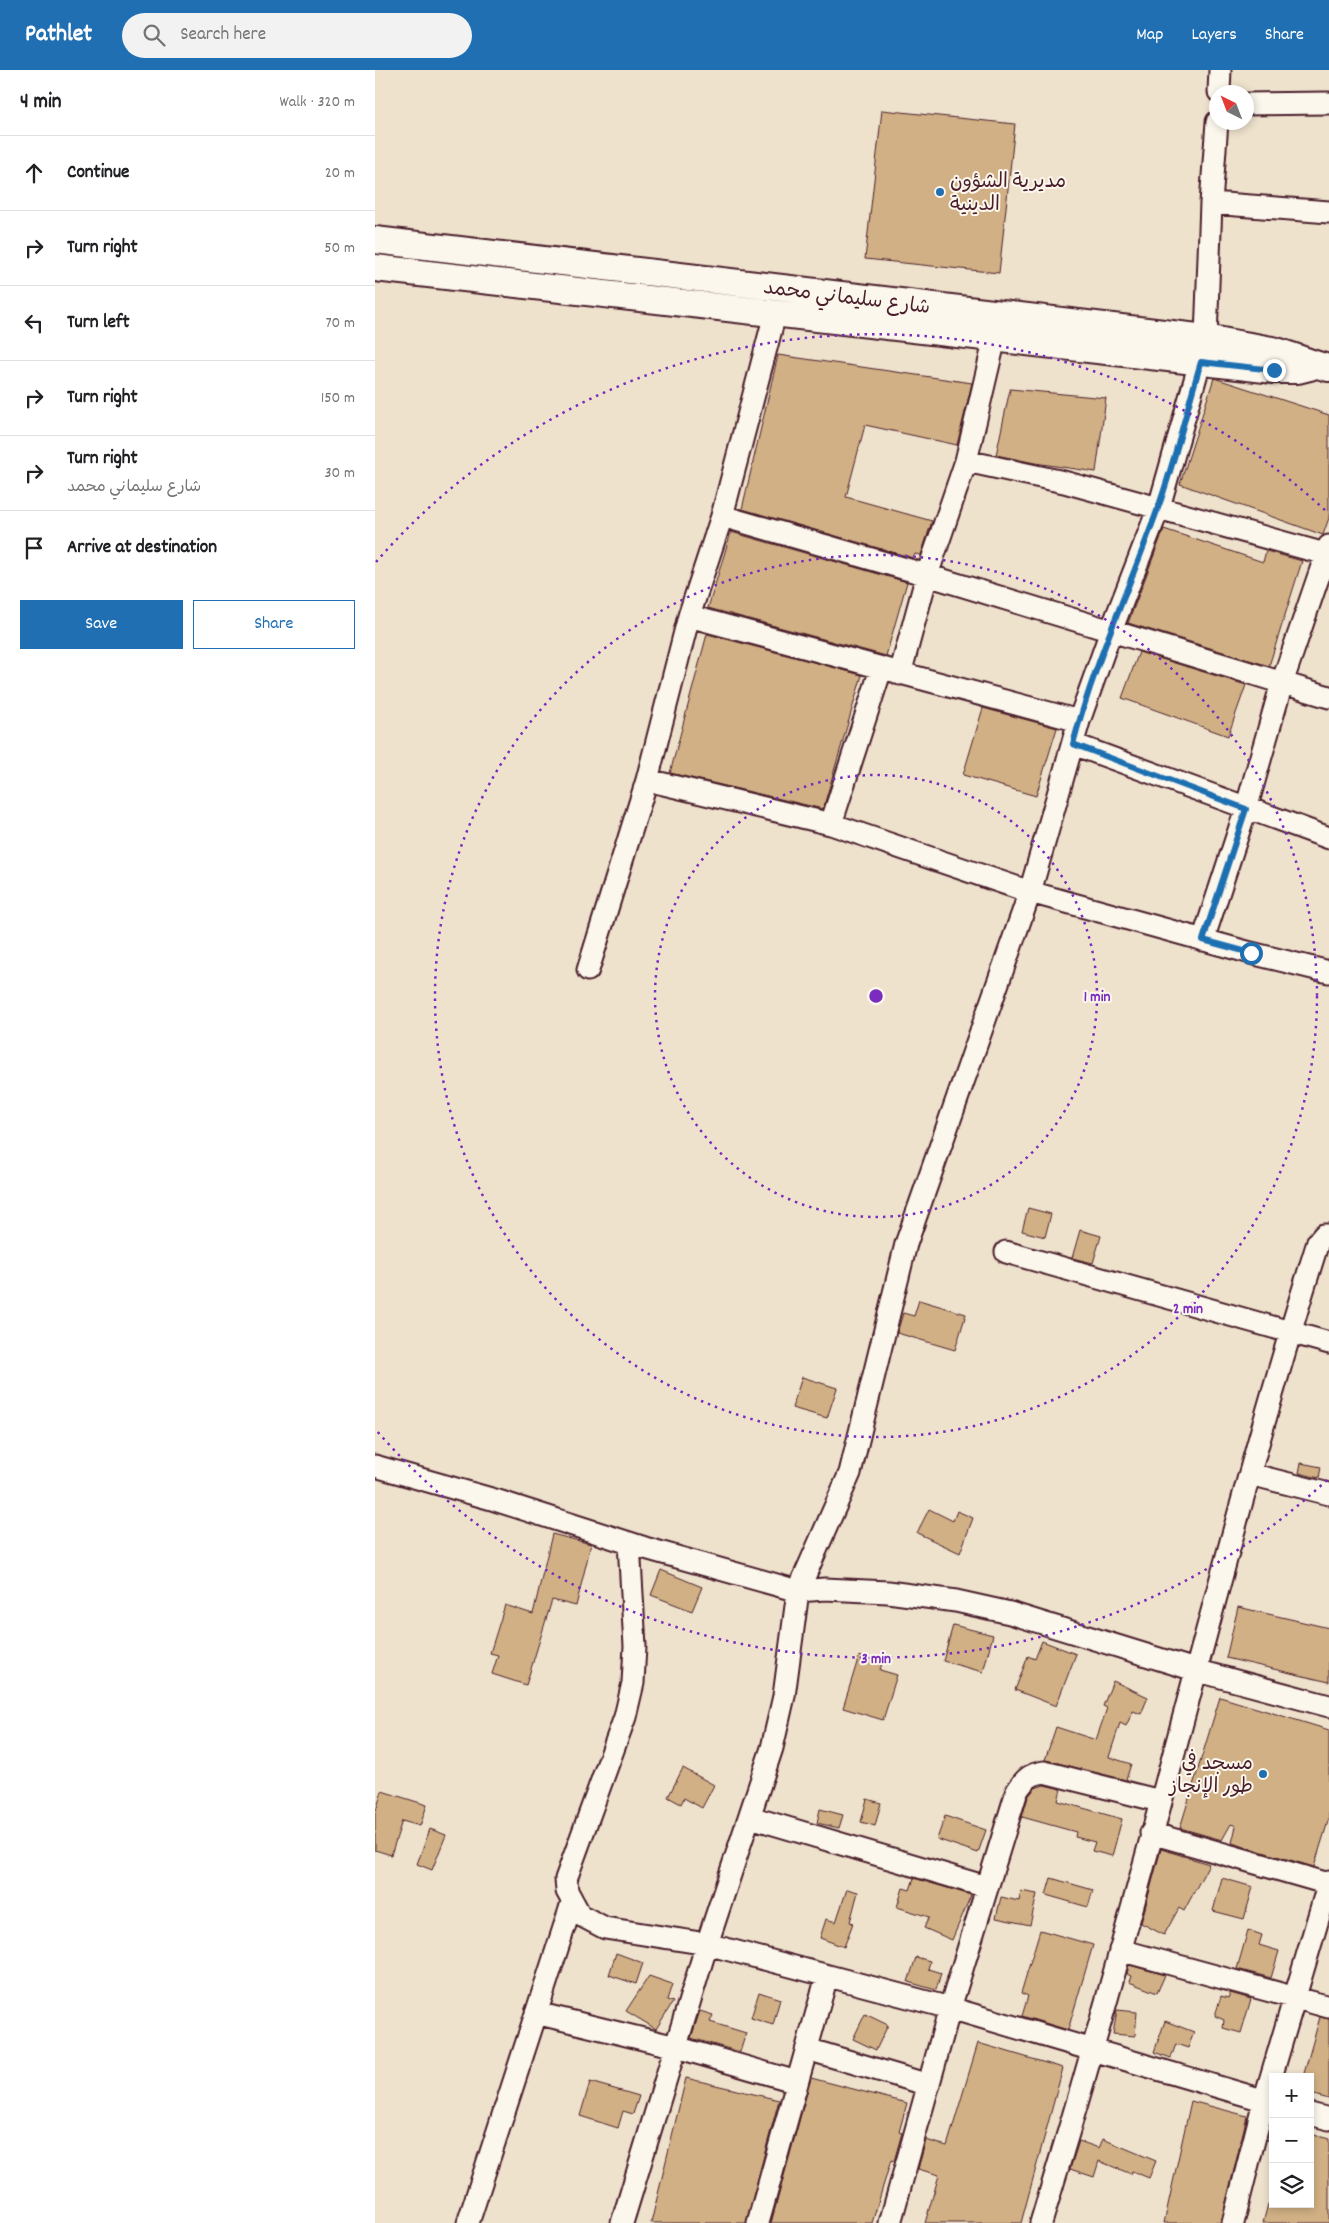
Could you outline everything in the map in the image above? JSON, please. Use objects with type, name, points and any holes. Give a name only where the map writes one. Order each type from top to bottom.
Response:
[{"type":"street","points":[[1219,85],[1220,70]]},
{"type":"street","points":[[1254,104],[1329,103]]},
{"type":"street","points":[[622,2223],[707,1944],[772,1748],[784,1696],[798,1591],[850,1473],[906,1244],[1030,892],[1079,721],[1111,631],[1159,507],[1203,350],[1216,130]]},
{"type":"street","points":[[1211,203],[1329,212]]},
{"type":"street","name":"شارع سليماني محمد","points":[[375,240],[1203,350],[1274,370],[1298,370],[1322,366]]},
{"type":"street","name":"شارع سليماني محمد","points":[[375,268],[995,338],[1203,350]]},
{"type":"street","points":[[587,970],[647,780],[689,616],[722,516],[775,314]]},
{"type":"street","points":[[831,824],[891,672],[966,461],[995,338]]},
{"type":"street","points":[[966,461],[1064,482],[1328,551],[1282,683],[1246,809],[1203,940]]},
{"type":"street","points":[[722,516],[927,575],[1329,697]]},
{"type":"street","points":[[689,616],[891,672],[1079,721]]},
{"type":"street","points":[[1073,744],[1329,838]]},
{"type":"street","points":[[647,780],[831,824],[1030,892],[1203,940],[1329,972]]},
{"type":"street","points":[[1041,2223],[1093,2050],[1195,1670],[1290,1333],[1318,1242],[1329,1234]]},
{"type":"street","points":[[1006,1252],[1329,1343]]},
{"type":"street","points":[[375,1466],[495,1500],[629,1543],[798,1591],[857,1589],[957,1601],[1010,1613],[1195,1670],[1329,1706]]},
{"type":"street","points":[[1250,1474],[1329,1494]]},
{"type":"street","points":[[629,1543],[635,1646],[633,1683],[625,1717],[566,1879],[567,1890],[572,1903],[580,1915],[605,1928],[707,1944],[950,2008],[1268,2102]]},
{"type":"street","points":[[890,2223],[950,2008],[1017,1791],[1025,1779],[1034,1773],[1044,1772],[1160,1802]]},
{"type":"street","points":[[749,1817],[987,1887]]},
{"type":"street","points":[[1151,1833],[1329,1883],[1294,1999],[1268,2102],[1233,2223]]},
{"type":"street","points":[[468,2223],[572,1903]]},
{"type":"street","points":[[1120,1950],[1329,2007]]},
{"type":"street","points":[[759,2223],[827,1976]]},
{"type":"street","points":[[536,2012],[676,2047],[797,2082]]},
{"type":"street","points":[[807,2049],[929,2085]]},
{"type":"street","points":[[1314,2115],[1329,2119]]},
{"type":"building","name":"مديرية الشؤون الدينية","points":[[882,110],[1015,124],[999,273],[865,259]]},
{"type":"building","points":[[778,355],[972,383],[957,445],[865,425],[846,497],[932,521],[921,555],[915,554],[913,558],[742,509]]},
{"type":"building","points":[[1214,378],[1329,415],[1329,518],[1323,535],[1180,484]]},
{"type":"building","points":[[1010,389],[1106,398],[1096,472],[996,455]]},
{"type":"building","points":[[1164,529],[1263,562],[1266,551],[1302,561],[1269,666],[1128,623]]},
{"type":"building","points":[[731,532],[907,582],[886,656],[708,608]]},
{"type":"building","points":[[707,634],[862,675],[823,809],[670,773]]},
{"type":"building","points":[[1139,652],[1246,685],[1228,736],[1122,698]]},
{"type":"building","points":[[983,708],[1057,728],[1036,796],[963,775]]},
{"type":"building","points":[[1028,1208],[1051,1214],[1045,1237],[1022,1231]]},
{"type":"building","points":[[1080,1230],[1101,1236],[1093,1263],[1072,1258]]},
{"type":"building","points":[[919,1300],[966,1314],[955,1350],[897,1333],[903,1313],[914,1316]]},
{"type":"building","points":[[802,1377],[837,1388],[827,1418],[792,1408]]},
{"type":"building","points":[[1301,1463],[1321,1467],[1319,1478],[1299,1473]]},
{"type":"building","points":[[929,1509],[953,1521],[957,1511],[973,1518],[960,1553],[917,1533]]},
{"type":"building","points":[[552,1534],[591,1544],[576,1606],[552,1600],[526,1685],[492,1674],[498,1655],[490,1653],[505,1605],[533,1614]]},
{"type":"building","points":[[661,1570],[702,1587],[692,1611],[651,1595]]},
{"type":"building","points":[[1238,1607],[1329,1628],[1329,1682],[1226,1658]]},
{"type":"building","points":[[953,1625],[993,1635],[983,1672],[943,1661]]},
{"type":"building","points":[[1042,1641],[1076,1654],[1056,1706],[1015,1690],[1028,1656],[1035,1659]]},
{"type":"building","points":[[859,1656],[882,1663],[880,1670],[897,1675],[883,1720],[843,1708]]},
{"type":"building","points":[[1113,1681],[1148,1697],[1141,1714],[1133,1711],[1126,1726],[1120,1723],[1109,1757],[1131,1764],[1126,1780],[1045,1760],[1056,1727],[1096,1740],[1107,1708],[1103,1706]]},
{"type":"building","name":"مسجد في طور الإنجاز","points":[[1220,1697],[1329,1730],[1329,1818],[1314,1867],[1232,1843],[1236,1826],[1231,1824],[1222,1840],[1180,1828]]},
{"type":"building","points":[[683,1768],[714,1785],[702,1808],[684,1798],[681,1804],[668,1797]]},
{"type":"building","points":[[1044,1785],[1061,1789],[1058,1801],[1122,1819],[1112,1856],[1092,1851],[1095,1842],[1075,1837],[1076,1832],[1022,1817],[1028,1797],[1035,1788]]},
{"type":"building","points":[[382,1791],[427,1805],[420,1826],[402,1821],[391,1855],[375,1850],[375,1814]]},
{"type":"building","points":[[867,1799],[881,1803],[875,1826],[861,1822]]},
{"type":"building","points":[[820,1809],[843,1815],[839,1828],[817,1823]]},
{"type":"building","points":[[945,1816],[986,1830],[978,1853],[937,1839]]},
{"type":"building","points":[[430,1829],[446,1835],[432,1870],[417,1864]]},
{"type":"building","points":[[1161,1849],[1209,1864],[1184,1911],[1179,1908],[1164,1935],[1141,1923]]},
{"type":"building","points":[[914,1878],[971,1895],[952,1940],[924,1928],[929,1917],[897,1907],[903,1888],[910,1890]]},
{"type":"building","points":[[1051,1878],[1093,1890],[1088,1907],[1046,1895]]},
{"type":"building","points":[[1222,1878],[1253,1887],[1244,1919],[1213,1911]]},
{"type":"building","points":[[847,1889],[858,1892],[850,1922],[853,1923],[844,1947],[820,1938],[826,1919],[836,1922]]},
{"type":"building","points":[[1021,1891],[1037,1894],[1030,1925],[996,1918],[1001,1897],[1019,1901]]},
{"type":"building","points":[[1040,1930],[1093,1945],[1068,2030],[1022,2016],[1028,1996],[1021,1993]]},
{"type":"building","points":[[1248,1930],[1262,1935],[1259,1945],[1279,1951],[1271,1978],[1237,1969]]},
{"type":"building","points":[[616,1953],[643,1963],[636,1984],[609,1975]]},
{"type":"building","points":[[916,1957],[930,1961],[928,1969],[941,1973],[936,1990],[908,1982]]},
{"type":"building","points":[[1129,1965],[1165,1975],[1157,1993],[1129,1982],[1131,1976],[1127,1974]]},
{"type":"building","points":[[649,1976],[672,1984],[667,2000],[673,2002],[656,2029],[626,2011]]},
{"type":"building","points":[[759,1992],[780,1999],[773,2025],[751,2018]]},
{"type":"building","points":[[1230,1993],[1251,1999],[1241,2033],[1223,2028],[1224,2020],[1215,2016],[1221,1996],[1228,1998]]},
{"type":"building","points":[[1117,2010],[1137,2012],[1135,2036],[1113,2034]]},
{"type":"building","points":[[700,2011],[713,2015],[710,2022],[746,2033],[740,2052],[691,2038]]},
{"type":"building","points":[[865,2014],[888,2025],[876,2050],[853,2039]]},
{"type":"building","points":[[1320,2017],[1329,2019],[1329,2099],[1314,2095],[1314,2073],[1304,2073]]},
{"type":"building","points":[[1165,2021],[1194,2032],[1188,2048],[1176,2044],[1171,2058],[1154,2052]]},
{"type":"building","points":[[978,2043],[1063,2068],[1021,2223],[925,2223],[939,2175],[918,2169],[926,2140],[947,2146]]},
{"type":"building","points":[[686,2078],[779,2100],[746,2223],[651,2223]]},
{"type":"building","points":[[811,2078],[907,2103],[899,2132],[902,2133],[894,2161],[891,2160],[872,2223],[771,2223]]},
{"type":"building","points":[[590,2082],[639,2096],[633,2114],[623,2111],[618,2128],[580,2116]]},
{"type":"building","points":[[1191,2101],[1247,2116],[1221,2223],[1164,2223]]},
{"type":"building","points":[[1314,2135],[1329,2139],[1329,2223],[1263,2223],[1268,2204],[1269,2208],[1314,2208]]},
{"type":"building","points":[[1103,2139],[1156,2161],[1149,2178],[1132,2171],[1131,2174],[1099,2161],[1094,2177],[1070,2169],[1079,2141],[1099,2148]]},
{"type":"place","name":"مديرية الشؤون الدينية","points":[[940,192]]},
{"type":"place","name":"مسجد في طور الإنجاز","points":[[1263,1774]]},
{"type":"route","points":[[1251,953],[1203,940],[1246,809],[1073,744],[1079,721],[1111,631],[1159,507],[1201,362],[1274,370]]}]
